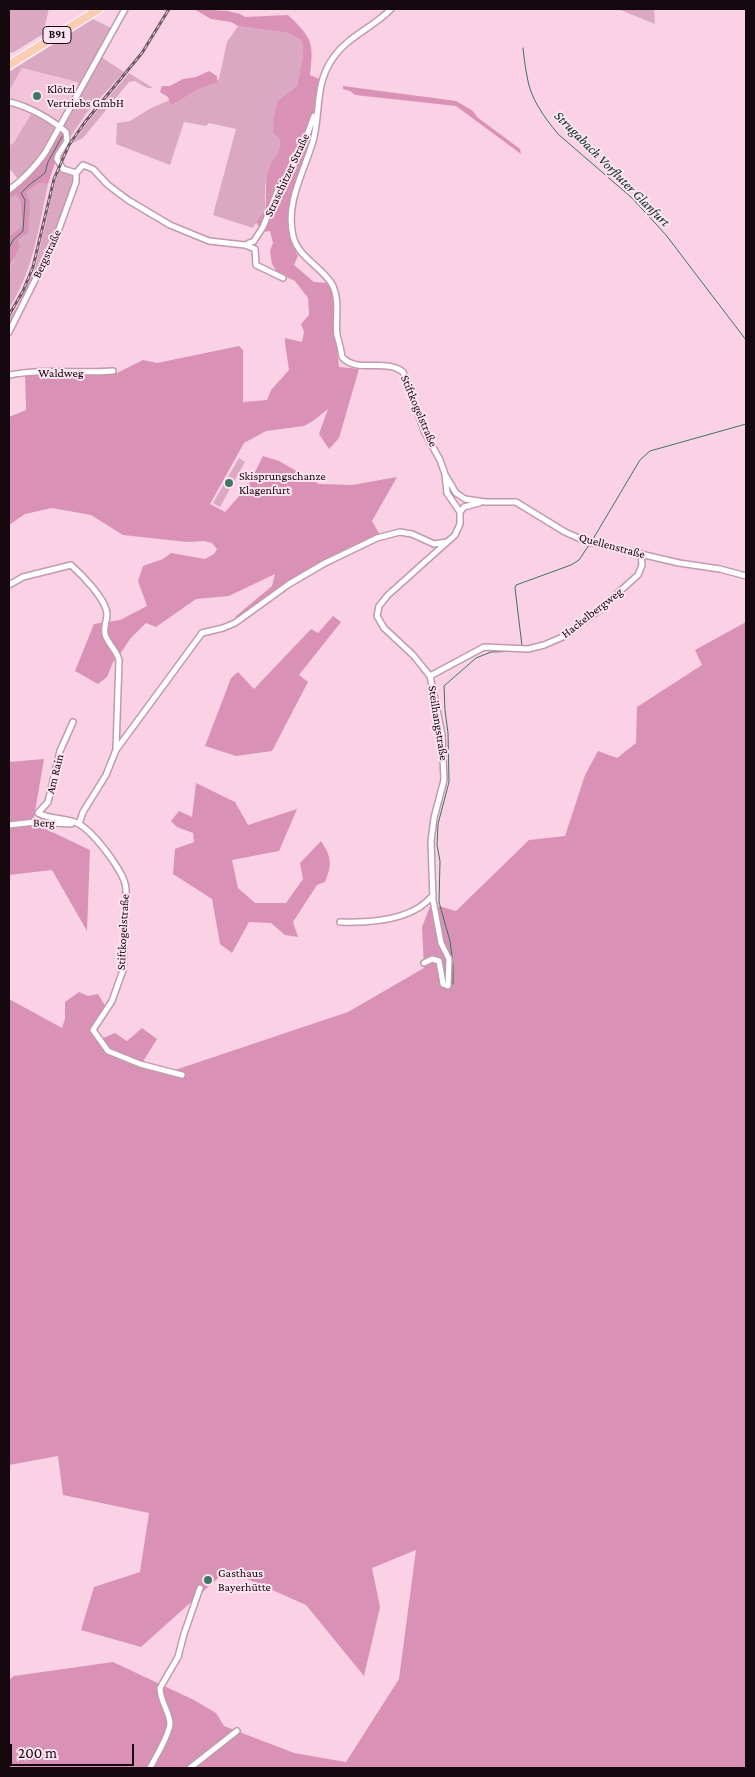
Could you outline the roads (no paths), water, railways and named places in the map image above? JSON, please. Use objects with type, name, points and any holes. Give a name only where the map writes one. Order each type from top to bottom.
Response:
[{"type":"main road","name":"B91","points":[[11,62],[100,9]]},
{"type":"street","points":[[9,190],[35,167],[46,152],[125,9]]},
{"type":"street","name":"Stiftkogelstraße","points":[[391,9],[336,53],[326,70],[321,82],[313,140],[294,194],[291,223],[293,237],[300,251],[332,285],[336,299],[337,334],[342,357],[351,364],[394,367],[403,372],[425,433],[438,455],[445,474],[447,493],[460,512]]},
{"type":"street","points":[[9,102],[32,111],[60,126],[66,132],[68,137],[58,155],[59,164],[63,169],[76,173],[83,165],[89,166],[108,185],[128,200],[170,225],[209,241],[245,245],[255,249]]},
{"type":"street","name":"Straschitzer Straße","points":[[254,241],[263,227],[278,190],[297,160],[317,108]]},
{"type":"street","name":"Bergstraße","points":[[9,332],[55,240],[76,182],[76,173]]},
{"type":"street","points":[[245,245],[254,241],[256,265],[283,278]]},
{"type":"street","name":"Waldweg","points":[[9,375],[27,372],[93,373],[113,371]]},
{"type":"street","name":"Quellenstraße","points":[[445,474],[452,489],[459,496],[469,501],[516,502],[565,532],[585,541],[679,563],[720,569],[746,576]]},
{"type":"street","name":"Quellenstraße","points":[[460,512],[464,507],[484,502]]},
{"type":"street","points":[[79,824],[83,812],[106,776],[116,750],[202,633],[235,623],[289,584],[325,563],[377,538],[400,532],[412,534],[434,544],[448,542],[458,530],[461,521],[460,512]]},
{"type":"street","name":"Steilhangstraße","points":[[424,963],[432,960],[439,961],[443,984],[448,986],[450,959],[441,943],[433,895],[432,829],[443,789],[443,744],[430,676],[413,655],[378,621],[377,613],[379,606],[393,590],[448,542]]},
{"type":"street","name":"Hackelbergweg","points":[[430,676],[484,647],[528,649],[544,645],[565,636],[600,610],[638,575],[642,565],[641,554]]},
{"type":"street","points":[[9,585],[23,577],[70,565],[87,580],[104,604],[107,614],[104,632],[106,638],[117,652],[119,660],[116,750]]},
{"type":"street","points":[[425,668],[437,671]]},
{"type":"street","name":"Am Rain","points":[[73,722],[60,751],[48,802],[38,813],[79,824]]},
{"type":"street","name":"Berg","points":[[9,825],[35,822],[79,824]]},
{"type":"street","name":"Stiftkogelstraße","points":[[79,824],[114,861],[126,884],[122,970],[112,1001],[93,1030],[108,1051],[140,1064],[182,1075]]},
{"type":"street","points":[[340,922],[368,923],[388,920],[427,903],[433,895]]},
{"type":"street","points":[[150,1768],[170,1724],[160,1694],[160,1688],[178,1657],[200,1588]]},
{"type":"street","points":[[190,1768],[237,1731]]},
{"type":"waterway","name":"Strugabach Vorfluter Glanfurt","points":[[523,48],[531,92],[538,107],[548,121],[558,134],[632,198],[666,235],[746,340]]},
{"type":"waterway","points":[[9,248],[13,240],[23,231],[25,200],[21,193],[45,173],[48,162],[63,135]]},
{"type":"waterway","points":[[593,539],[640,460],[650,451],[746,424]]},
{"type":"waterway","points":[[522,646],[516,585],[571,565],[579,560],[589,545]]},
{"type":"waterway","points":[[453,984],[450,941],[439,902],[440,861],[437,845],[438,824],[449,782],[448,733],[444,686],[476,658],[491,652],[522,651]]},
{"type":"railway","points":[[9,315],[23,291],[33,267],[54,179],[69,145],[85,122],[142,53],[169,9]]},
{"type":"place","name":"Klötzl Vertriebs GmbH","points":[[37,96]]},
{"type":"place","name":"Skisprungschanze Klagenfurt","points":[[229,483]]},
{"type":"place","name":"Gasthaus Bayerhütte","points":[[208,1580]]}]
